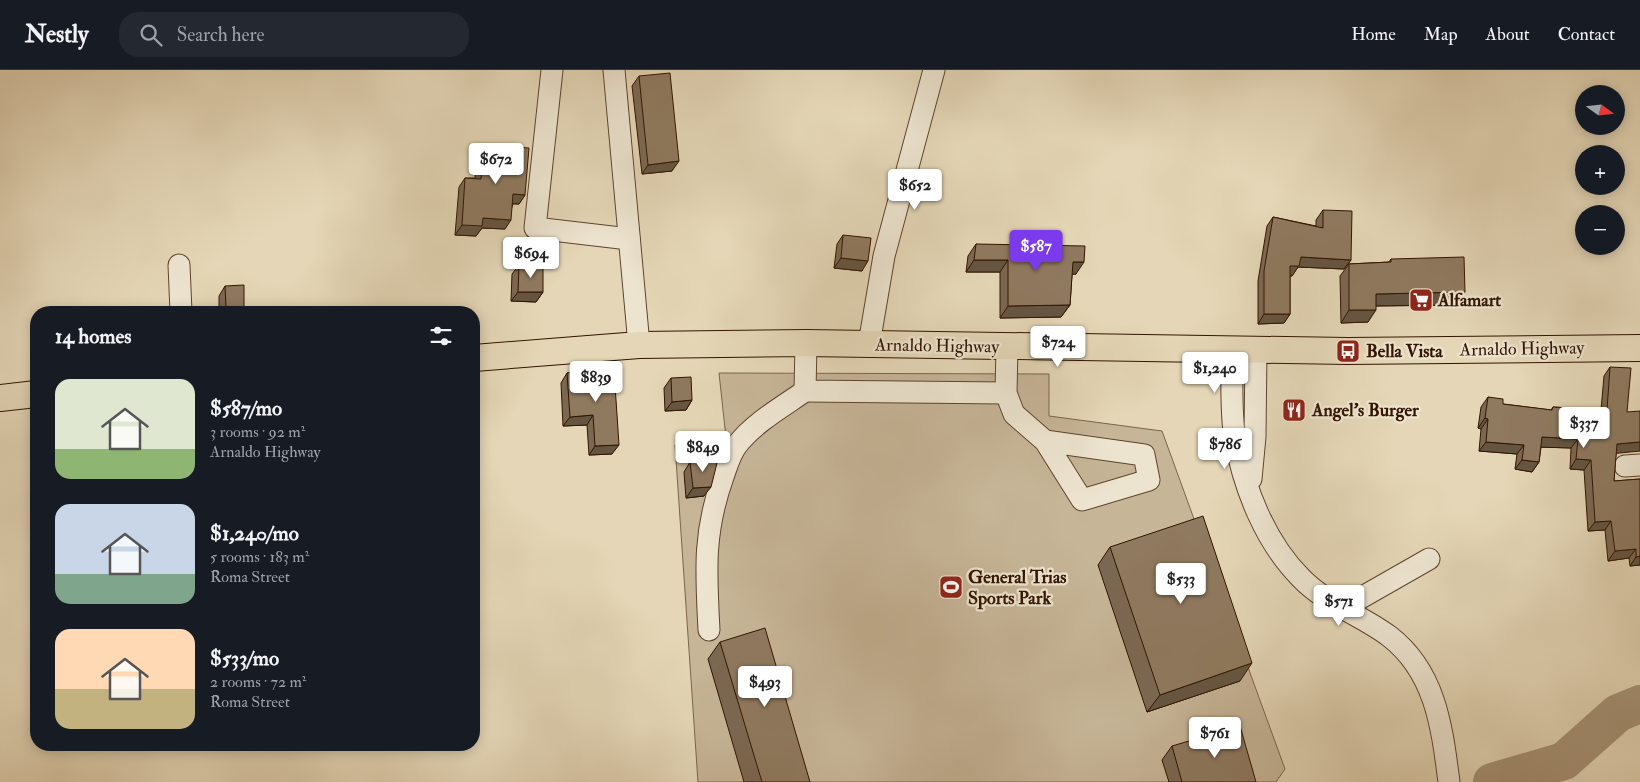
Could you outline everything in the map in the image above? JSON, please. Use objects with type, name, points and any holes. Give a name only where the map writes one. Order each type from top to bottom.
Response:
[{"type":"main road","name":"Arnaldo Highway","points":[[480,358],[638,345],[806,343],[1348,351],[1640,348]]},
{"type":"main road","points":[[0,398],[30,395]]},
{"type":"street","points":[[552,70],[534,228],[629,239]]},
{"type":"street","points":[[614,70],[638,345]]},
{"type":"street","points":[[869,344],[884,256],[934,70]]},
{"type":"street","points":[[179,265],[181,306]]},
{"type":"street","points":[[805,391],[806,343]]},
{"type":"street","points":[[1007,347],[1006,394],[1014,414],[1045,441]]},
{"type":"street","points":[[1243,348],[1235,439],[1250,492],[1262,523],[1281,554],[1301,578],[1325,598],[1390,636],[1414,661],[1432,691],[1442,728],[1449,782]]},
{"type":"street","points":[[708,630],[706,565],[708,530],[729,460],[737,444],[765,420],[805,391],[1006,394]]},
{"type":"street","points":[[1343,608],[1430,559]]},
{"type":"shaded area","name":"General Trias Sports Park","points":[[719,373],[1049,374],[1049,416],[1162,431],[1285,769],[1276,782],[698,782],[675,445],[726,438]]},
{"type":"building","points":[[670,73],[679,161],[648,165],[639,76]]},
{"type":"building","points":[[483,145],[529,148],[525,195],[513,194],[511,220],[483,218],[482,226],[462,225],[465,178],[481,179]]},
{"type":"building","points":[[1323,210],[1352,211],[1351,260],[1301,257],[1299,266],[1290,266],[1290,314],[1264,314],[1264,271],[1273,217],[1323,228]]},
{"type":"building","points":[[843,235],[871,238],[868,261],[841,258]]},
{"type":"building","points":[[976,244],[1085,246],[1084,262],[1073,262],[1070,305],[1008,306],[1008,260],[974,260]]},
{"type":"building","points":[[1464,257],[1465,292],[1376,294],[1376,310],[1349,310],[1349,264],[1391,262],[1391,259]]},
{"type":"building","points":[[519,265],[543,265],[543,292],[518,292]]},
{"type":"building","points":[[244,285],[244,306],[226,306],[225,286]]},
{"type":"building","points":[[1610,367],[1631,368],[1627,412],[1640,411],[1640,442],[1617,444],[1614,481],[1640,479],[1640,556],[1636,557],[1636,549],[1615,551],[1611,521],[1595,522],[1591,460],[1576,459],[1578,439],[1542,437],[1539,462],[1522,460],[1524,445],[1486,442],[1488,419],[1485,418],[1488,397],[1503,399],[1503,404],[1552,410],[1553,407],[1607,410]]},
{"type":"building","points":[[614,370],[619,445],[595,446],[593,415],[570,417],[567,373]]},
{"type":"building","points":[[691,377],[692,400],[672,402],[671,378]]},
{"type":"building","points":[[718,459],[711,487],[693,488],[690,462]]},
{"type":"building","points":[[1203,516],[1252,663],[1160,695],[1110,547]]},
{"type":"building","points":[[765,628],[810,782],[762,782],[720,642]]},
{"type":"building","points":[[1240,726],[1256,782],[1182,782],[1172,746]]},
{"type":"waterway","points":[[1492,782],[1564,761],[1618,713],[1640,704]]},
{"type":"place","name":"Alfamart","points":[[1421,300]]},
{"type":"place","name":"Bella Vista","points":[[1348,351]]},
{"type":"place","name":"Angel's Burger","points":[[1294,410]]},
{"type":"place","name":"General Trias Sports Park","points":[[951,587]]}]
